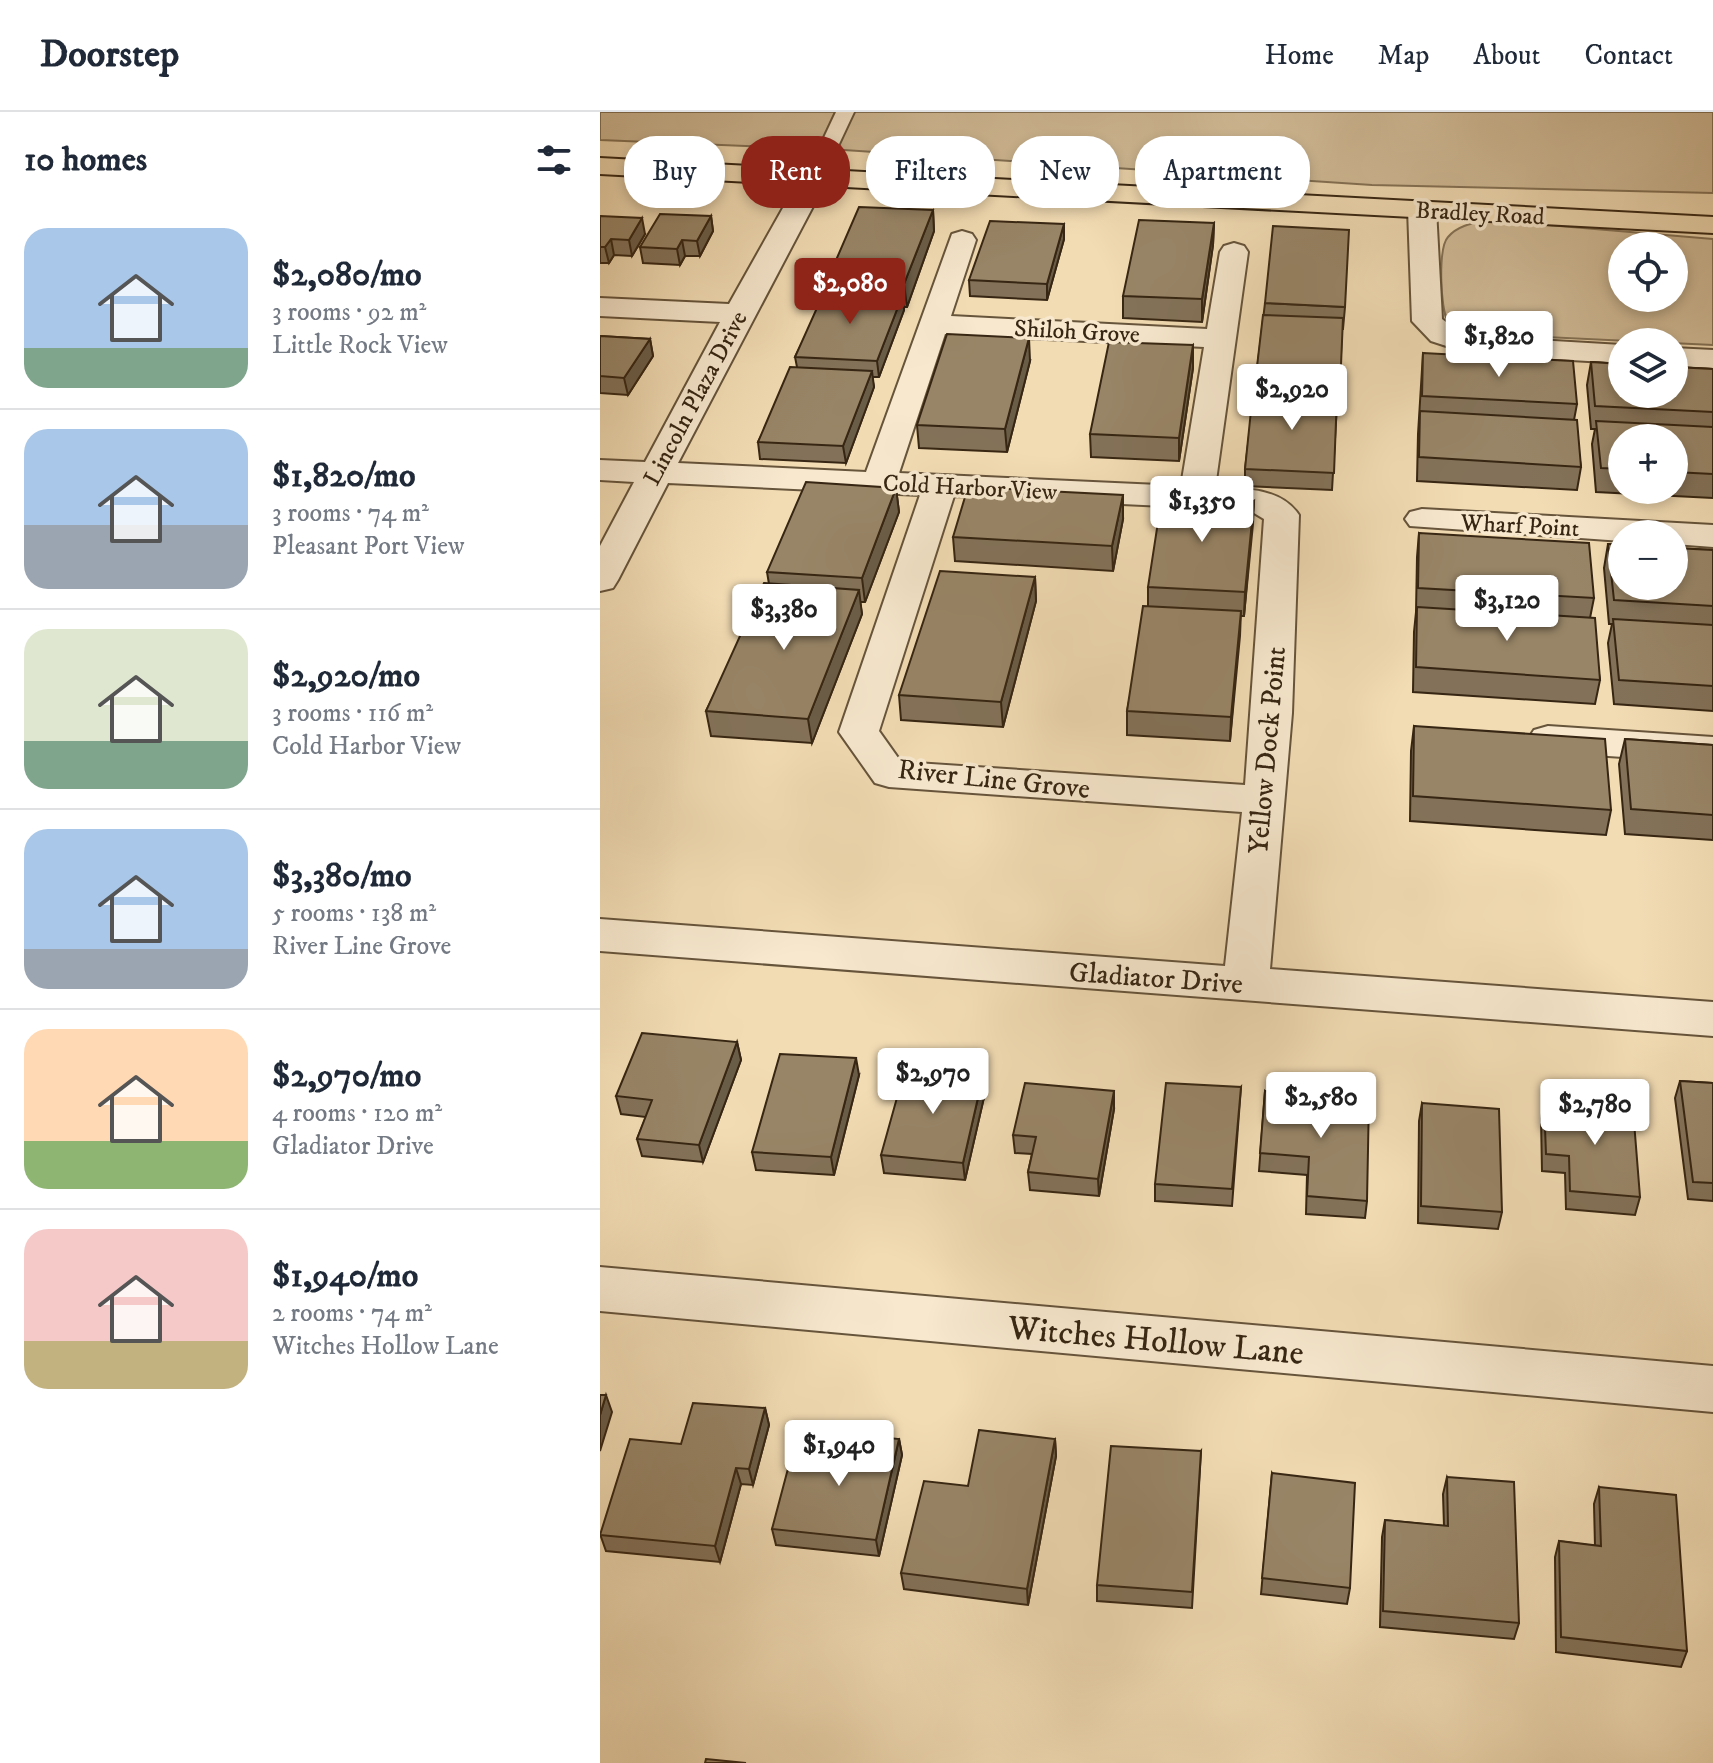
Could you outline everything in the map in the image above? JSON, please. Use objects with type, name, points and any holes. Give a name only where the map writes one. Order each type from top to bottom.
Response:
[{"type":"main road","name":"Bradley Road","points":[[600,166],[741,173]]},
{"type":"main road","name":"Bradley Road","points":[[850,173],[885,170],[1713,201]]},
{"type":"main road","name":"Bradley Road","points":[[850,178],[1713,225]]},
{"type":"street","name":"Lincoln Plaza Drive","points":[[600,580],[797,208]]},
{"type":"street","points":[[1422,209],[1427,321],[1436,332],[1450,341],[1471,345],[1608,353]]},
{"type":"street","points":[[879,482],[962,240]]},
{"type":"street","points":[[1196,498],[1234,252]]},
{"type":"street","points":[[600,307],[739,314]]},
{"type":"street","name":"Shiloh Grove","points":[[933,324],[1220,339]]},
{"type":"street","points":[[1688,358],[1713,359]]},
{"type":"street","name":"Cold Harbor View","points":[[600,470],[1257,500],[1282,515]]},
{"type":"street","name":"River Line Grove","points":[[940,486],[859,732],[889,774],[1261,800]]},
{"type":"street","name":"Yellow Dock Point","points":[[1246,984],[1261,800],[1272,713],[1282,515]]},
{"type":"street","name":"Wharf Point","points":[[1422,519],[1713,536]]},
{"type":"street","points":[[1508,737],[1713,750]]},
{"type":"street","name":"Gladiator Drive","points":[[600,935],[1713,1019]]},
{"type":"street","name":"Witches Hollow Lane","points":[[600,1289],[1713,1389]]},
{"type":"lane","points":[[834,136],[845,112]]},
{"type":"shaded area","points":[[600,112],[1713,112],[1713,193],[1310,181],[1310,136],[1135,136],[1135,169],[1119,168],[1119,136],[1011,136],[1011,161],[995,160],[995,136],[866,136],[866,151],[850,150],[850,136],[741,136],[741,146],[725,145],[725,136],[624,136],[624,141],[600,140]]},
{"type":"shaded area","points":[[1488,220],[1630,232],[1608,232],[1608,312],[1688,312],[1688,237],[1713,239],[1713,345],[1688,344],[1688,328],[1608,328],[1608,340],[1462,333],[1452,327],[1445,315],[1441,265],[1448,237],[1466,225]]},
{"type":"building","points":[[859,207],[933,210],[904,284],[827,281]]},
{"type":"building","points":[[660,214],[711,216],[697,241],[682,240],[677,249],[640,247]]},
{"type":"building","points":[[600,216],[642,218],[629,240],[611,239],[605,247],[600,247]]},
{"type":"building","points":[[1139,220],[1214,223],[1202,299],[1123,296]]},
{"type":"building","points":[[990,221],[1064,224],[1047,284],[969,280]]},
{"type":"building","points":[[1273,226],[1349,230],[1345,307],[1265,303]]},
{"type":"building","points":[[825,290],[903,294],[877,361],[795,357]]},
{"type":"building","points":[[1263,315],[1343,318],[1340,388],[1255,384]]},
{"type":"building","points":[[947,334],[1029,338],[1005,429],[917,425]]},
{"type":"building","points":[[600,336],[650,339],[624,378],[600,376]]},
{"type":"building","points":[[1109,342],[1193,345],[1179,438],[1090,434]]},
{"type":"building","points":[[1423,353],[1573,361],[1577,404],[1422,396]]},
{"type":"building","points":[[1591,362],[1608,363],[1608,407],[1595,406]]},
{"type":"building","points":[[790,367],[872,371],[843,446],[758,442]]},
{"type":"building","points":[[1688,368],[1713,369],[1713,412],[1634,408],[1688,408]]},
{"type":"building","points":[[1253,391],[1337,395],[1334,473],[1245,469]]},
{"type":"building","points":[[1420,411],[1577,420],[1581,467],[1419,457]]},
{"type":"building","points":[[1596,421],[1654,424],[1608,424],[1608,468],[1601,468]]},
{"type":"building","points":[[1688,426],[1713,427],[1713,474],[1688,473]]},
{"type":"building","points":[[806,482],[896,488],[862,578],[767,572]]},
{"type":"building","points":[[968,487],[1123,495],[1112,546],[953,537]]},
{"type":"building","points":[[1162,496],[1254,501],[1245,592],[1148,587]]},
{"type":"building","points":[[1419,533],[1589,543],[1594,598],[1418,588]]},
{"type":"building","points":[[1688,549],[1713,550],[1713,606],[1614,600],[1688,600]]},
{"type":"building","points":[[940,571],[1035,577],[1001,702],[899,695]]},
{"type":"building","points":[[764,583],[859,590],[808,719],[706,711]]},
{"type":"building","points":[[1143,606],[1241,611],[1231,717],[1127,711]]},
{"type":"building","points":[[1417,607],[1595,618],[1600,680],[1416,667]]},
{"type":"building","points":[[1613,619],[1713,625],[1713,686],[1619,680]]},
{"type":"building","points":[[1414,726],[1605,739],[1611,810],[1413,796]]},
{"type":"building","points":[[1625,739],[1713,745],[1713,815],[1631,809]]},
{"type":"building","points":[[642,1033],[737,1042],[699,1145],[637,1139],[652,1100],[616,1096]]},
{"type":"building","points":[[780,1054],[856,1058],[831,1157],[752,1152]]},
{"type":"building","points":[[905,1069],[983,1076],[963,1163],[881,1155]]},
{"type":"building","points":[[1680,1081],[1713,1083],[1713,1183],[1693,1182]]},
{"type":"building","points":[[1025,1083],[1114,1091],[1098,1179],[1028,1172],[1036,1137],[1013,1135]]},
{"type":"building","points":[[1166,1083],[1241,1087],[1232,1189],[1155,1184]]},
{"type":"building","points":[[1265,1091],[1369,1098],[1367,1201],[1307,1196],[1309,1157],[1260,1153]]},
{"type":"building","points":[[1544,1101],[1633,1109],[1640,1197],[1570,1191],[1569,1156],[1546,1154]]},
{"type":"building","points":[[1422,1103],[1499,1109],[1502,1212],[1421,1206]]},
{"type":"building","points":[[600,1395],[606,1395],[600,1415]]},
{"type":"building","points":[[693,1403],[765,1408],[749,1469],[736,1468],[715,1546],[600,1535],[630,1439],[681,1444]]},
{"type":"building","points":[[979,1430],[1055,1439],[1027,1589],[901,1573],[924,1481],[968,1486]]},
{"type":"building","points":[[824,1431],[899,1439],[876,1540],[772,1529],[790,1461],[815,1464]]},
{"type":"building","points":[[1111,1446],[1201,1451],[1192,1592],[1097,1585]]},
{"type":"building","points":[[1272,1473],[1355,1483],[1350,1588],[1262,1578]]},
{"type":"building","points":[[1447,1477],[1514,1482],[1519,1623],[1383,1611],[1385,1520],[1448,1526]]},
{"type":"building","points":[[1599,1487],[1676,1495],[1687,1651],[1561,1637],[1559,1541],[1601,1546]]},
{"type":"building","points":[[706,1759],[746,1763],[705,1763]]}]
